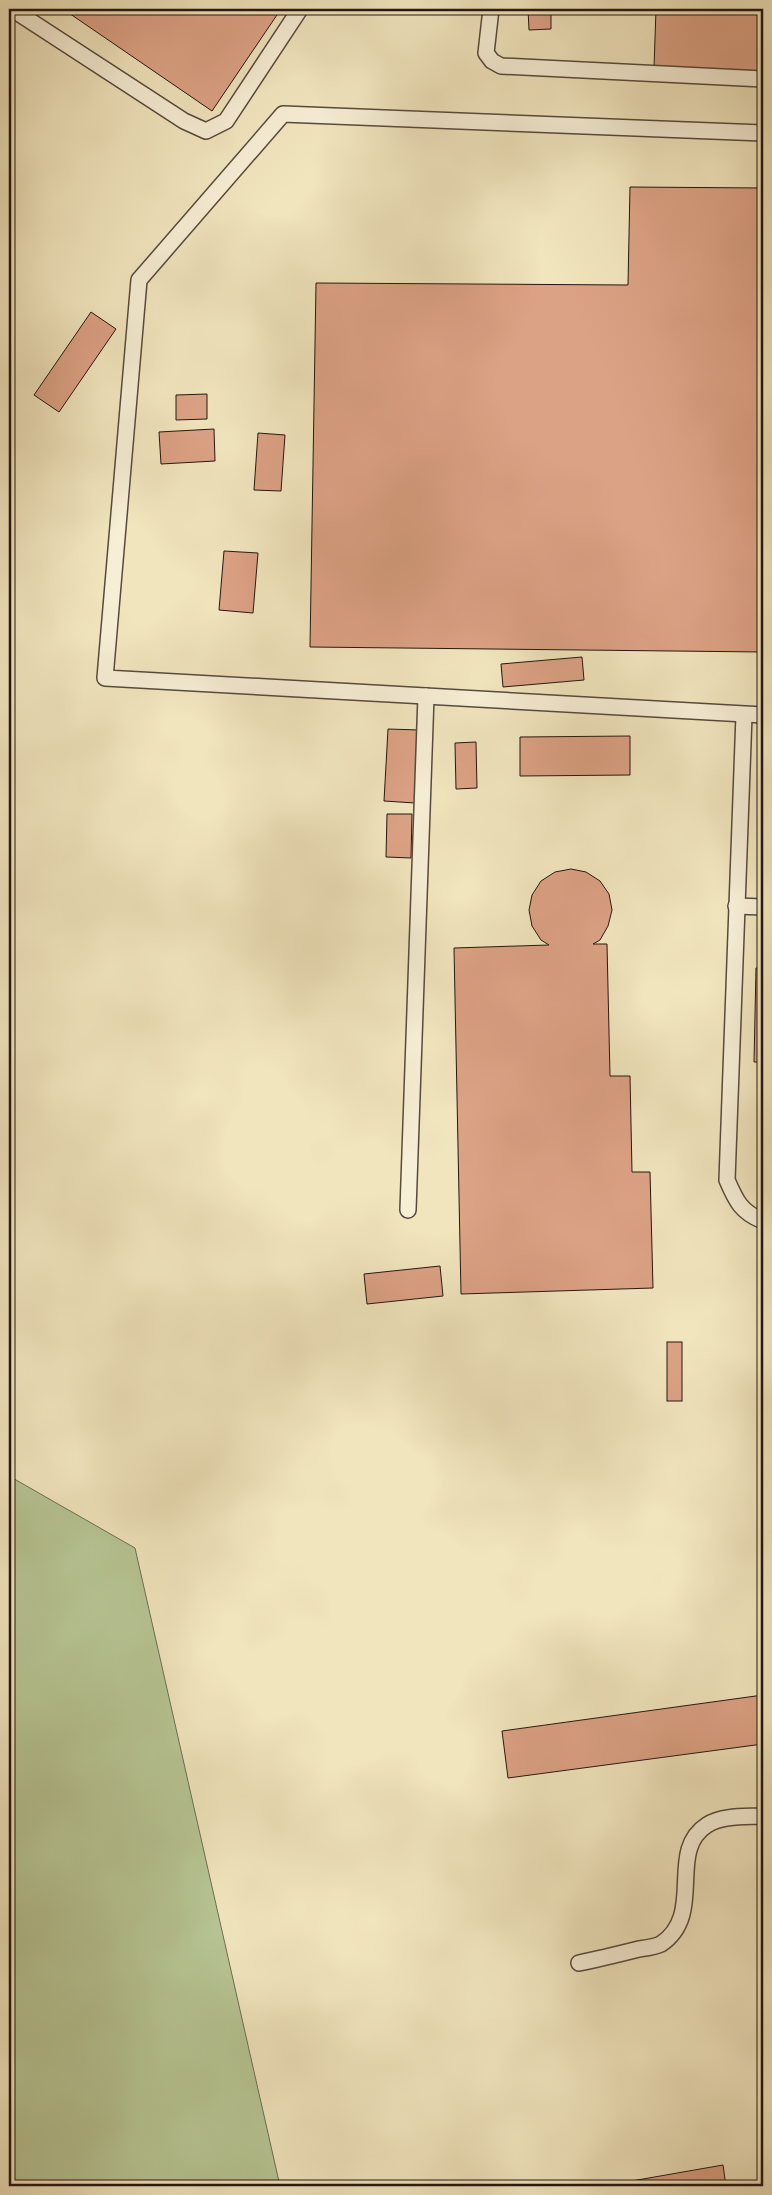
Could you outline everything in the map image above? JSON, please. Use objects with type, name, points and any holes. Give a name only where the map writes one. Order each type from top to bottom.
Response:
[{"type":"lane","points":[[12,9],[184,121],[206,130],[226,121],[300,9]]},
{"type":"lane","points":[[491,9],[486,53],[492,61],[501,66],[763,78]]},
{"type":"lane","points":[[763,133],[283,114],[139,280],[105,678],[763,715]]},
{"type":"lane","points":[[408,1210],[426,696]]},
{"type":"lane","points":[[744,714],[727,1180],[735,1200],[750,1216],[763,1221]]},
{"type":"lane","points":[[736,906],[763,907]]},
{"type":"lane","points":[[579,1963],[660,1945],[673,1933],[681,1920],[686,1897],[687,1852],[694,1836],[708,1824],[725,1819],[763,1816]]},
{"type":"green space","points":[[9,1476],[135,1548],[280,2186],[9,2186]]},
{"type":"building","points":[[63,9],[281,9],[212,111]]},
{"type":"building","points":[[528,9],[551,9],[551,29],[529,30]]},
{"type":"building","points":[[656,9],[763,9],[763,71],[654,68]]},
{"type":"building","points":[[630,187],[763,188],[763,652],[310,647],[316,283],[628,285]]},
{"type":"building","points":[[91,312],[116,329],[59,412],[34,395]]},
{"type":"building","points":[[207,394],[207,419],[176,420],[176,395]]},
{"type":"building","points":[[214,429],[215,461],[161,464],[159,432]]},
{"type":"building","points":[[258,433],[285,435],[281,491],[254,490]]},
{"type":"building","points":[[224,551],[258,553],[253,613],[219,610]]},
{"type":"building","points":[[582,657],[584,680],[503,687],[501,664]]},
{"type":"building","points":[[388,729],[420,730],[415,803],[384,801]]},
{"type":"building","points":[[630,736],[630,775],[520,776],[520,737]]},
{"type":"building","points":[[476,742],[477,788],[456,789],[455,743]]},
{"type":"building","points":[[387,814],[412,814],[411,858],[386,857]]},
{"type":"building","points":[[571,869],[586,872],[600,881],[609,894],[612,910],[608,926],[600,940],[593,944],[607,944],[610,1076],[630,1076],[632,1172],[650,1172],[653,1288],[461,1294],[454,948],[549,945],[541,940],[532,926],[529,910],[532,895],[541,881],[555,872]]},
{"type":"building","points":[[756,968],[763,968],[763,1062],[754,1062]]},
{"type":"building","points":[[440,1266],[443,1296],[367,1304],[364,1274]]},
{"type":"building","points":[[667,1342],[682,1342],[682,1401],[667,1401]]},
{"type":"building","points":[[763,1695],[763,1744],[508,1778],[502,1731]]},
{"type":"building","points":[[723,2165],[726,2186],[603,2186]]}]
